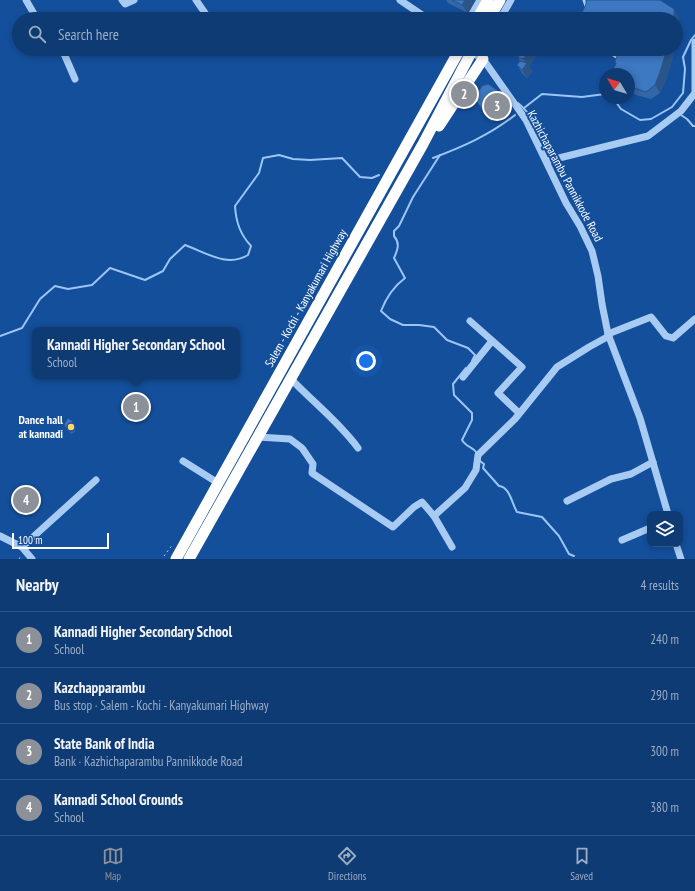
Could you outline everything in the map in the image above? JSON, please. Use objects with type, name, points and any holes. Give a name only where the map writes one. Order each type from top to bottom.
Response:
[{"type":"highway","points":[[481,12],[488,0]]},
{"type":"highway","points":[[494,12],[500,0]]},
{"type":"highway","name":"Salem - Kochi - Kanyakumari Highway","points":[[176,559],[456,56]]},
{"type":"highway","points":[[189,559],[429,133],[467,56]]},
{"type":"highway","points":[[429,133],[438,128],[483,60]]},
{"type":"street","points":[[26,0],[33,12]]},
{"type":"street","points":[[122,0],[125,4],[134,0]]},
{"type":"street","points":[[196,0],[204,12]]},
{"type":"street","points":[[400,0],[418,12]]},
{"type":"street","points":[[473,12],[480,0]]},
{"type":"street","points":[[504,12],[511,0]]},
{"type":"street","points":[[586,0],[589,9],[588,12]]},
{"type":"street","points":[[547,161],[648,136],[677,114],[695,93],[695,42]]},
{"type":"street","points":[[65,56],[75,79]]},
{"type":"street","name":"Kazhichaparambu Pannikkode Road","points":[[478,56],[483,60],[526,120],[566,203],[580,226],[592,251],[609,335],[640,418],[667,511]]},
{"type":"street","points":[[434,516],[465,488],[476,470],[478,454],[519,413],[557,367],[609,335],[651,317],[666,336],[673,338],[695,318]]},
{"type":"street","points":[[470,321],[522,367],[498,392],[519,413]]},
{"type":"street","points":[[463,377],[492,341]]},
{"type":"street","points":[[291,378],[318,407],[346,432],[358,448]]},
{"type":"street","points":[[258,437],[290,439],[302,448],[313,464],[312,472],[393,527],[414,506],[422,502],[434,516],[452,548]]},
{"type":"street","points":[[183,461],[218,483]]},
{"type":"street","points":[[567,501],[606,481],[632,474],[653,462]]},
{"type":"street","points":[[22,547],[96,480]]},
{"type":"street","points":[[622,540],[647,529]]},
{"type":"street","points":[[0,536],[22,547],[32,559]]},
{"type":"street","points":[[677,547],[681,559]]},
{"type":"path","points":[[164,556],[173,544]]},
{"type":"building","points":[[452,0],[465,0],[462,5]]},
{"type":"building","points":[[586,0],[660,0],[674,9],[674,12],[582,12]]},
{"type":"building","points":[[519,56],[525,56],[523,59],[518,57]]},
{"type":"building","points":[[617,56],[665,56],[655,85],[646,92],[635,88],[635,68],[614,68],[616,64],[615,60]]},
{"type":"building","points":[[520,61],[527,63],[522,70],[517,65]]},
{"type":"building","points":[[488,84],[497,90],[500,104],[487,116],[474,98],[482,86]]},
{"type":"building","points":[[68,418],[73,422],[72,428],[68,430],[64,425]]},
{"type":"waterway","points":[[617,104],[621,109],[640,120],[651,119],[672,107],[683,93],[685,69],[683,57],[695,35]]},
{"type":"waterway","points":[[524,108],[542,94],[582,97],[599,95]]},
{"type":"waterway","points":[[518,103],[536,124],[545,138],[548,148]]},
{"type":"waterway","points":[[433,158],[476,140],[496,129],[515,115]]},
{"type":"waterway","points":[[681,115],[693,126],[695,126]]},
{"type":"waterway","points":[[0,336],[22,328],[40,299],[55,286],[68,289],[92,285],[110,268],[145,280],[163,271],[170,259],[185,245],[216,258],[232,260],[240,259],[248,255],[251,246],[239,228],[235,206],[259,173],[263,158],[279,155],[293,159],[310,160],[342,158],[360,177],[372,178],[379,175]]},
{"type":"waterway","points":[[440,155],[413,197],[399,226],[394,231],[394,236],[398,246],[394,258],[405,278],[390,293],[381,311],[390,319],[403,325],[434,327],[447,340],[468,348],[475,355],[472,361]]},
{"type":"waterway","points":[[466,368],[453,384],[454,395],[472,413],[472,420],[462,440],[477,453]]},
{"type":"waterway","points":[[480,461],[484,464],[483,468],[499,486],[506,489],[517,512],[542,517],[559,536],[569,554],[574,556]]},
{"type":"place","name":"Kazchapparambu","points":[[464,94]]},
{"type":"place","name":"State Bank of India","points":[[497,106]]},
{"type":"place","name":"Kannadi Higher Secondary School","points":[[136,407]]},
{"type":"place","name":"Dance hall at kannadi","points":[[71,427]]},
{"type":"place","name":"Kannadi School Grounds","points":[[26,500]]}]
